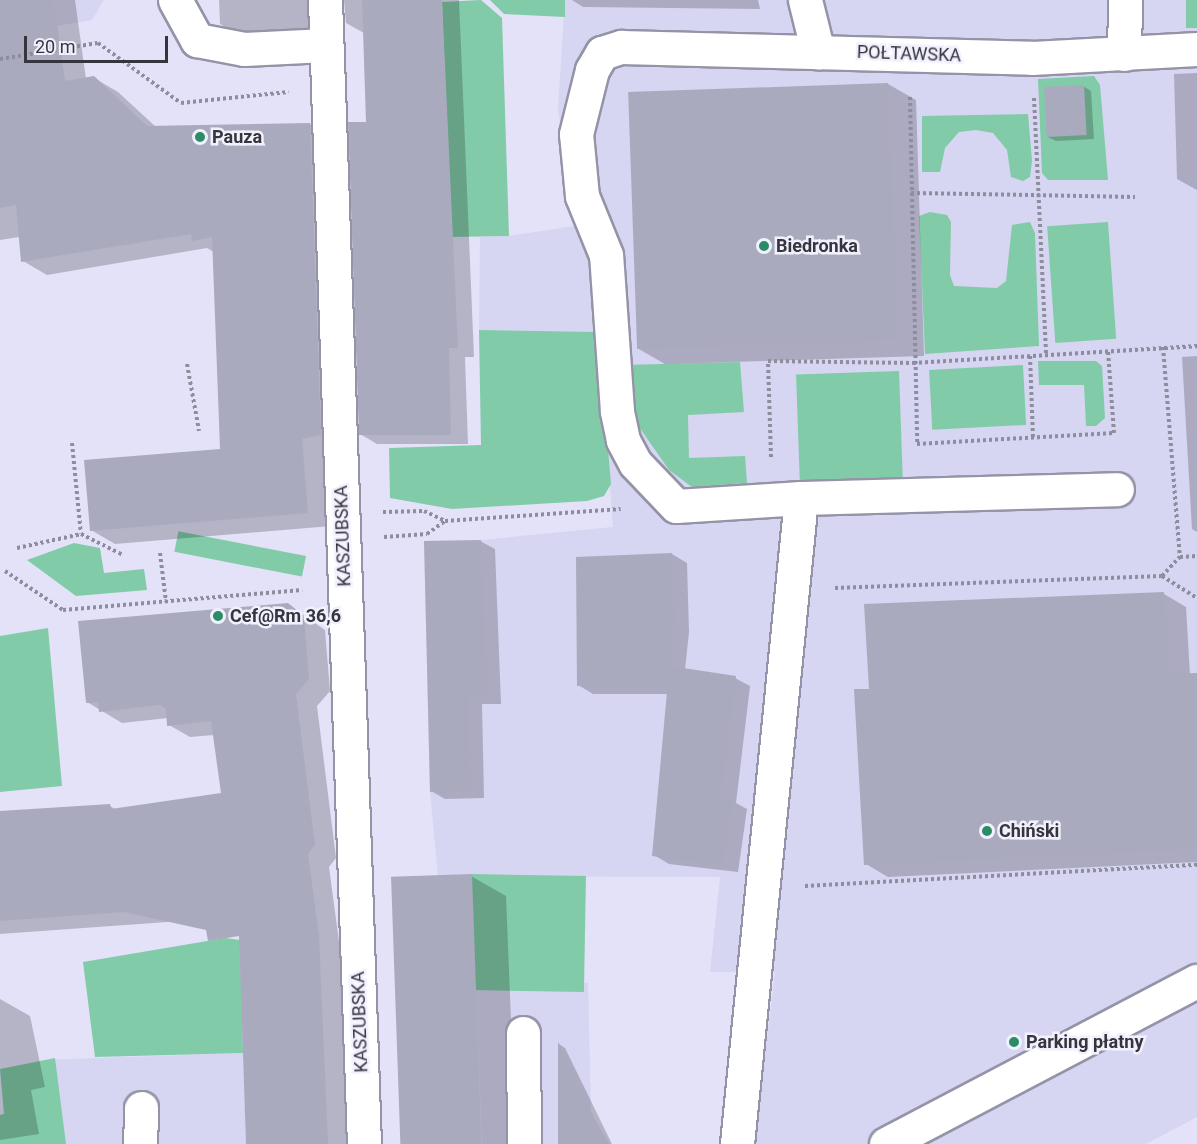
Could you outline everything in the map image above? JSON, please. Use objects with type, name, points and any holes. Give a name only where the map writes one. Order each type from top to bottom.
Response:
[{"type":"street","points":[[175,0],[197,40],[244,50],[326,45]]},
{"type":"street","name":"KASZUBSKA","points":[[325,0],[364,1144]]},
{"type":"street","points":[[805,0],[818,52]]},
{"type":"street","points":[[1124,54],[1125,0]]},
{"type":"street","name":"POŁTAWSKA","points":[[676,506],[635,463],[623,440],[617,411],[606,255],[582,196],[576,134],[592,70],[602,53],[621,47],[1032,58],[1197,49]]},
{"type":"street","points":[[676,506],[787,499],[1117,489]]},
{"type":"street","points":[[737,1144],[791,590],[787,499]]},
{"type":"street","points":[[886,1144],[1197,981]]},
{"type":"street","points":[[523,1033],[524,1144]]},
{"type":"street","points":[[140,1144],[141,1108]]},
{"type":"path","points":[[0,59],[98,43],[181,103],[327,89]]},
{"type":"path","points":[[909,55],[913,363],[917,444],[1114,433],[1108,351]]},
{"type":"path","points":[[1032,58],[1046,355]]},
{"type":"path","points":[[911,193],[1135,197]]},
{"type":"path","points":[[787,499],[768,361],[913,363],[1197,346]]},
{"type":"path","points":[[1163,347],[1180,557]]},
{"type":"path","points":[[1030,356],[1033,437]]},
{"type":"path","points":[[188,364],[199,431]]},
{"type":"path","points":[[72,443],[81,534]]},
{"type":"path","points":[[343,527],[424,511],[445,521],[676,506]]},
{"type":"path","points":[[343,527],[427,534],[445,521]]},
{"type":"path","points":[[17,548],[81,534],[123,555]]},
{"type":"path","points":[[160,553],[166,602]]},
{"type":"path","points":[[1162,576],[1180,557],[1197,556]]},
{"type":"path","points":[[5,571],[63,610],[345,586]]},
{"type":"path","points":[[791,590],[1162,576],[1197,598]]},
{"type":"path","points":[[762,888],[1197,865]]},
{"type":"shaded area","points":[[54,0],[104,0],[92,20],[57,26]]},
{"type":"shaded area","points":[[565,0],[1197,0],[1197,1117],[1146,1144],[754,1144],[775,972],[710,972],[720,877],[438,876],[430,792],[424,541],[481,540],[613,527],[598,332],[479,330],[480,237],[509,236],[574,226],[558,108]]},
{"type":"shaded area","points":[[588,983],[591,1113],[610,1144],[482,1144],[476,990]]},
{"type":"shaded area","points":[[243,1053],[246,1144],[58,1144],[55,1060]]},
{"type":"green space","points":[[481,0],[502,18],[509,236],[451,237],[442,2]]},
{"type":"green space","points":[[490,0],[565,0],[565,17],[504,14]]},
{"type":"green space","points":[[1186,0],[1197,0],[1197,28],[1186,28]]},
{"type":"green space","points":[[1094,76],[1100,85],[1108,180],[1048,180],[1042,173],[1038,79]]},
{"type":"green space","points":[[1028,114],[1032,161],[1030,177],[1023,181],[1011,177],[1007,150],[993,133],[976,130],[959,132],[945,148],[940,172],[922,172],[922,116]]},
{"type":"green space","points":[[930,212],[947,215],[951,222],[950,275],[954,286],[997,288],[1006,281],[1012,225],[1030,222],[1035,233],[1039,346],[925,354],[919,216]]},
{"type":"green space","points":[[1108,222],[1116,339],[1055,343],[1047,226]]},
{"type":"green space","points":[[479,330],[598,332],[611,484],[604,496],[587,501],[452,509],[390,498],[389,448],[481,445]]},
{"type":"green space","points":[[1038,361],[1096,361],[1102,366],[1105,418],[1096,426],[1086,426],[1084,385],[1039,385]]},
{"type":"green space","points":[[740,362],[744,412],[688,415],[689,458],[745,456],[747,483],[692,487],[669,470],[637,424],[627,399],[623,365]]},
{"type":"green space","points":[[1023,365],[1026,425],[932,430],[929,370]]},
{"type":"green space","points":[[899,371],[903,481],[800,485],[796,375]]},
{"type":"green space","points":[[178,531],[306,556],[302,577],[174,552]]},
{"type":"green space","points":[[74,543],[100,548],[104,573],[144,569],[147,590],[76,596],[27,560]]},
{"type":"green space","points":[[48,628],[62,786],[0,792],[0,636]]},
{"type":"green space","points":[[472,874],[586,876],[584,992],[470,990]]},
{"type":"green space","points":[[225,938],[240,940],[243,1053],[95,1057],[83,962]]},
{"type":"green space","points":[[55,1058],[66,1144],[0,1144],[0,1115],[4,1114],[0,1069]]},
{"type":"building","points":[[0,0],[54,0],[65,81],[94,76],[147,126],[310,123],[321,435],[302,439],[308,513],[90,531],[84,460],[220,449],[212,237],[192,241],[191,234],[21,262],[16,205],[0,208]]},
{"type":"building","points":[[362,0],[442,0],[458,348],[449,348],[451,435],[359,435],[348,122],[366,122]]},
{"type":"building","points":[[888,83],[897,340],[637,349],[628,92]]},
{"type":"building","points":[[1084,85],[1087,135],[1047,137],[1044,87]]},
{"type":"building","points":[[481,540],[487,697],[468,697],[470,790],[430,792],[424,541]]},
{"type":"building","points":[[672,553],[675,623],[670,666],[736,676],[721,797],[733,799],[723,865],[652,856],[669,670],[667,686],[577,686],[576,557]]},
{"type":"building","points":[[1164,592],[1169,674],[1197,673],[1197,849],[864,865],[854,689],[869,689],[864,604]]},
{"type":"building","points":[[288,603],[304,616],[309,679],[296,694],[315,845],[308,854],[319,936],[328,1144],[246,1144],[239,936],[208,941],[206,930],[124,912],[0,921],[0,811],[110,804],[111,809],[221,793],[211,721],[167,726],[166,709],[160,705],[99,712],[98,702],[86,703],[78,621]]},
{"type":"building","points":[[472,874],[481,1144],[400,1144],[391,877]]},
{"type":"building","points":[[558,1042],[607,1144],[558,1144]]},
{"type":"place","name":"Pauza","points":[[200,137]]},
{"type":"place","name":"Biedronka","points":[[764,246]]},
{"type":"place","name":"Cef@Rm 36,6","points":[[218,616]]},
{"type":"place","name":"Chiński","points":[[987,831]]},
{"type":"place","name":"Parking płatny","points":[[1014,1042]]}]
